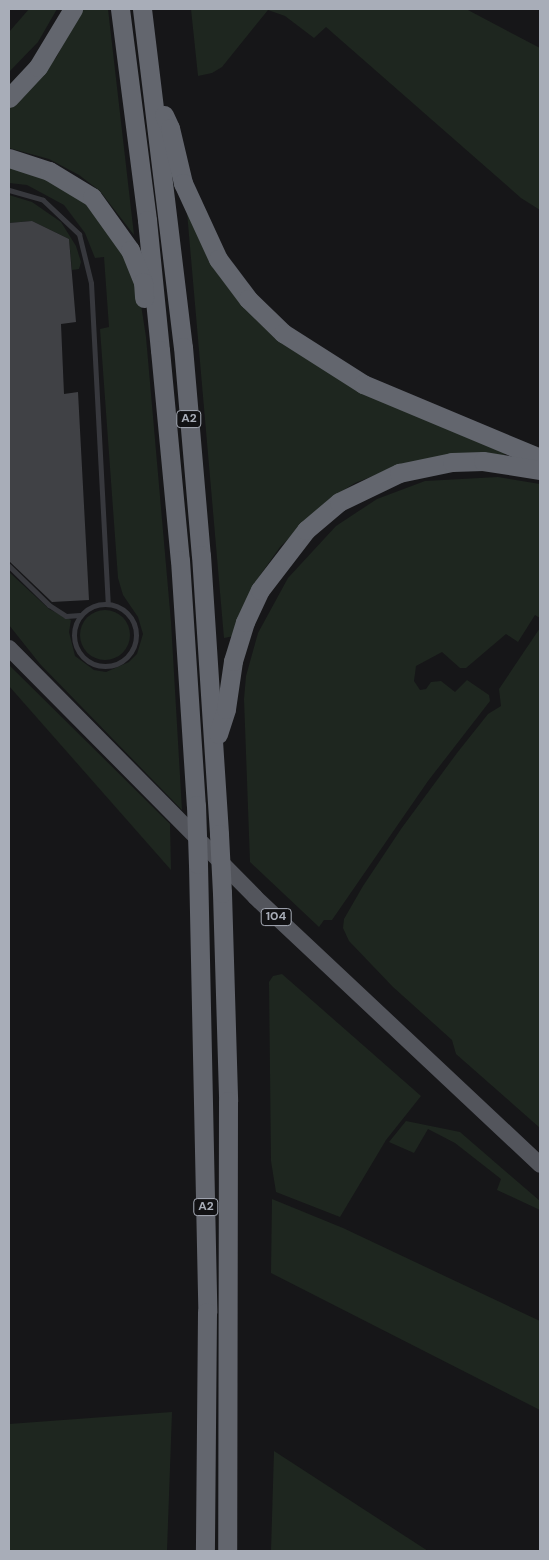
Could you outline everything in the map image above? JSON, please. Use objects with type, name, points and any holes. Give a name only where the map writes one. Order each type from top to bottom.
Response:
[{"type":"highway","points":[[9,98],[38,67],[73,9]]},
{"type":"highway","name":"A2","points":[[120,9],[147,220],[160,350],[180,560],[196,805],[206,1253],[205,1551]]},
{"type":"highway","name":"A2","points":[[142,9],[183,347],[215,743],[222,893],[228,1130],[227,1551]]},
{"type":"highway","points":[[154,96],[170,128],[183,183],[194,211],[218,259],[248,299],[283,333],[363,384],[540,458]]},
{"type":"highway","points":[[9,158],[67,180],[92,197],[107,215],[122,236],[139,273],[146,320],[160,350]]},
{"type":"highway","points":[[215,743],[226,709],[233,661],[245,622],[260,590],[306,530],[339,502],[399,473],[452,462],[483,461],[540,470]]},
{"type":"main road","name":"104","points":[[9,648],[255,897],[540,1165]]},
{"type":"lane","points":[[9,190],[43,200],[79,234],[91,283],[108,603]]},
{"type":"lane","points":[[9,566],[49,605],[66,616],[80,615],[98,604],[108,603],[126,612],[136,629],[133,649],[118,663],[98,665],[81,654],[74,635],[80,615]]},
{"type":"shaded area","points":[[29,9],[57,9],[38,42],[9,72],[9,32]]},
{"type":"shaded area","points":[[82,9],[108,9],[134,235],[100,191],[79,175],[49,159],[9,148],[9,105],[56,58]]},
{"type":"shaded area","points":[[191,9],[466,9],[540,48],[540,210],[521,198],[326,27],[314,38],[285,16],[268,10],[222,67],[212,73],[198,76]]},
{"type":"shaded area","points":[[9,163],[40,173],[94,205],[137,279],[146,337],[171,622],[182,810],[40,664],[9,625],[9,572],[49,609],[71,620],[69,632],[75,656],[94,670],[106,672],[129,662],[137,654],[143,634],[138,617],[123,595],[118,578],[100,329],[109,327],[104,257],[95,258],[85,233],[64,205],[27,185],[9,183]]},
{"type":"shaded area","points":[[9,195],[32,202],[61,222],[76,246],[81,262],[79,269],[72,270],[69,239],[32,221],[9,223]]},
{"type":"shaded area","points":[[187,212],[267,324],[506,453],[503,456],[409,462],[355,483],[328,500],[280,547],[256,581],[234,636],[224,638]]},
{"type":"shaded area","points":[[498,477],[540,484],[540,618],[535,615],[518,642],[506,634],[466,668],[460,668],[442,652],[416,666],[414,681],[420,690],[426,689],[431,682],[441,681],[455,692],[467,680],[489,695],[490,701],[428,781],[332,920],[324,920],[319,927],[250,862],[244,699],[246,676],[258,633],[288,578],[336,526],[377,499],[425,481]]},
{"type":"shaded area","points":[[100,610],[110,610],[123,617],[130,630],[130,640],[123,653],[110,660],[100,660],[91,656],[84,649],[80,640],[80,630],[84,621],[91,614]]},
{"type":"shaded area","points":[[540,628],[540,1128],[456,1054],[452,1040],[393,987],[349,941],[343,928],[344,919],[363,886],[401,829],[488,714],[501,706],[499,689]]},
{"type":"shaded area","points":[[9,665],[170,824],[171,870],[9,686]]},
{"type":"shaded area","points":[[282,974],[421,1096],[386,1140],[340,1217],[276,1192],[271,1161],[269,982],[273,976]]},
{"type":"shaded area","points":[[406,1121],[460,1132],[540,1201],[540,1210],[497,1190],[501,1179],[455,1143],[428,1129],[414,1153],[389,1142]]},
{"type":"shaded area","points":[[272,1199],[343,1228],[540,1321],[540,1410],[271,1273]]},
{"type":"shaded area","points":[[172,1412],[167,1551],[9,1551],[9,1424]]},
{"type":"shaded area","points":[[274,1451],[428,1551],[271,1551]]},
{"type":"building","points":[[32,221],[69,239],[76,322],[61,324],[64,394],[78,392],[89,600],[52,602],[9,561],[9,223]]}]
